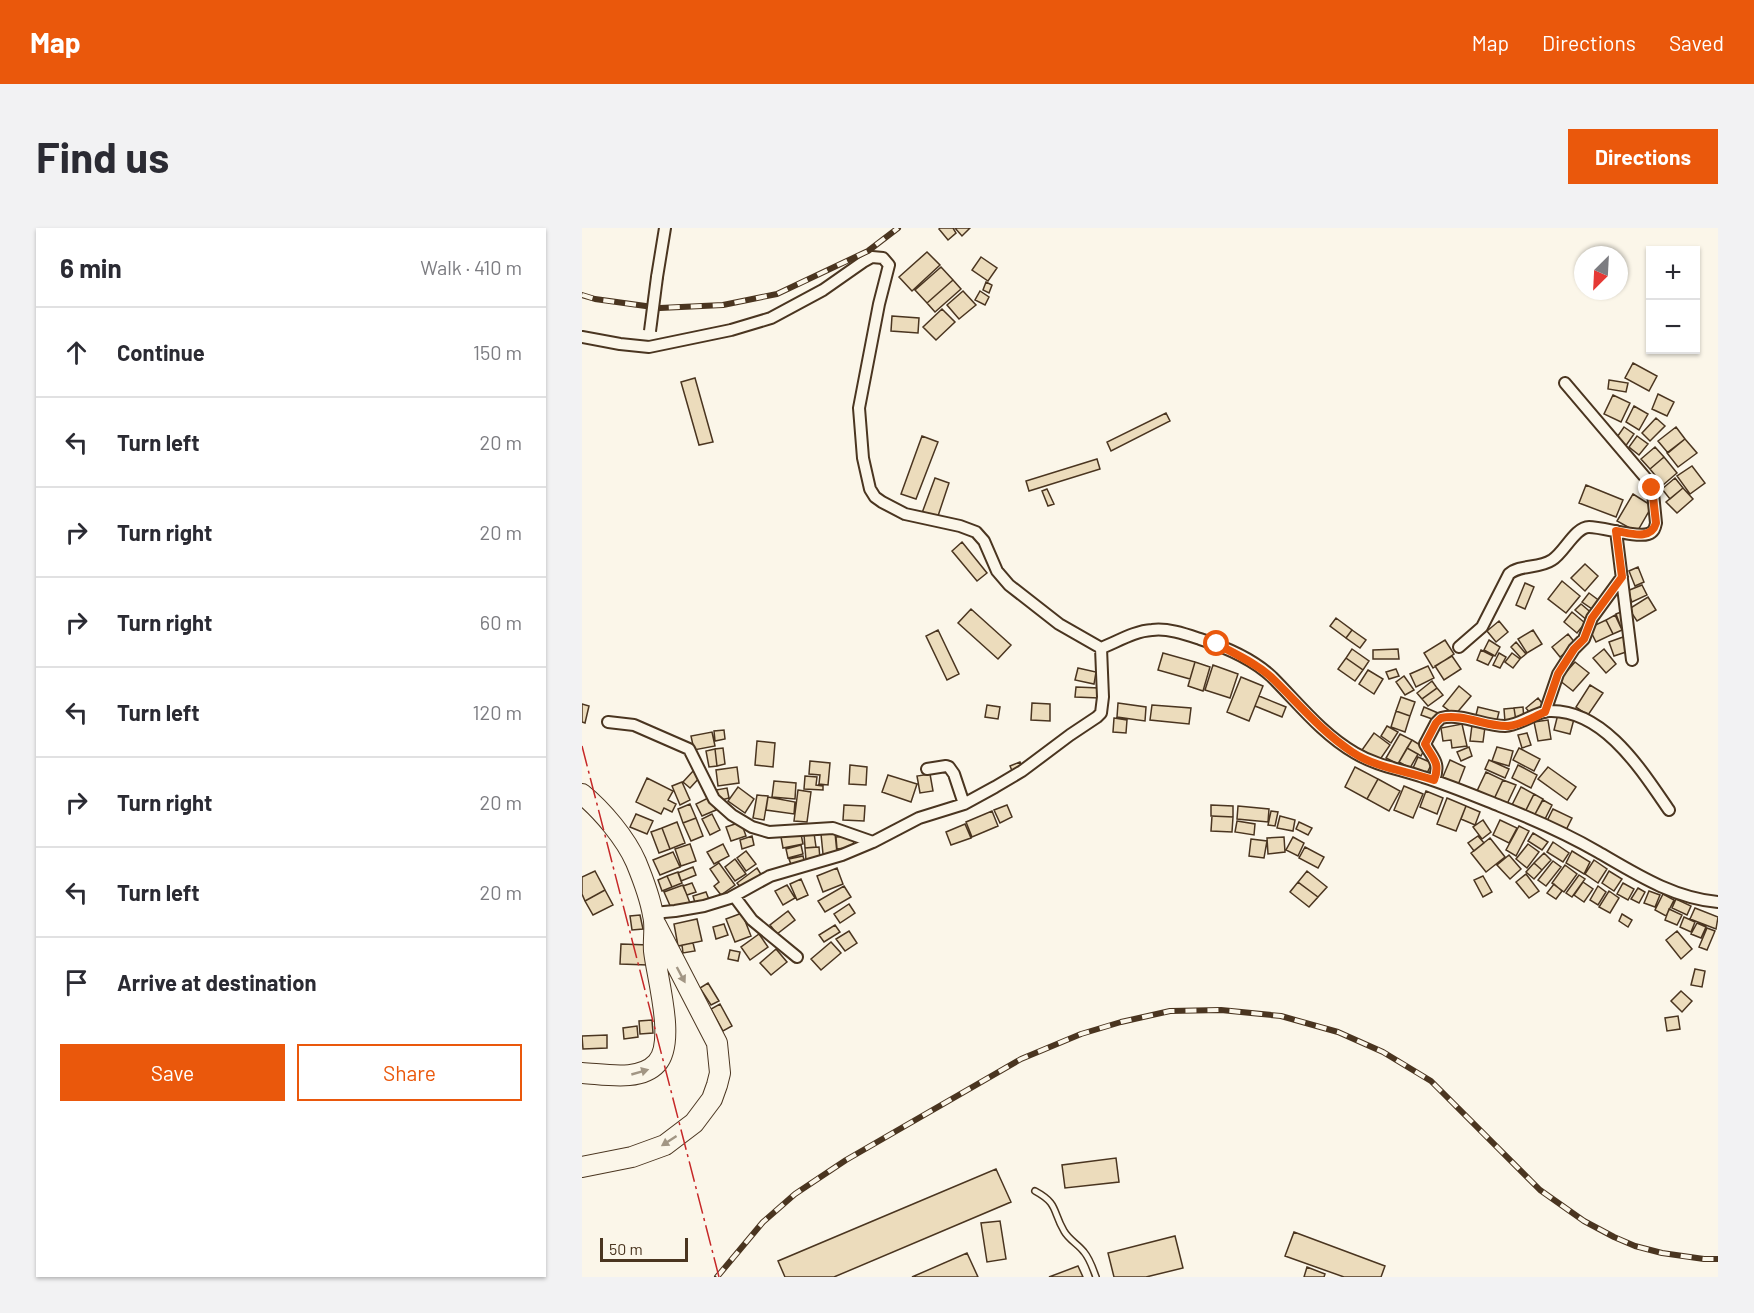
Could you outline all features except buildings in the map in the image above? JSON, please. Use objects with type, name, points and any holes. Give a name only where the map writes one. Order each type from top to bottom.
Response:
[{"type":"highway","points":[[582,794],[612,824],[635,860],[654,918],[717,1043],[720,1073],[712,1100],[694,1123],[665,1145],[632,1157],[582,1167]]},
{"type":"highway","points":[[582,1073],[616,1075],[641,1073],[657,1063],[663,1054],[665,1035],[662,989],[653,937],[654,918]]},
{"type":"street","points":[[649,347],[664,228]]},
{"type":"street","points":[[582,337],[649,347],[731,330],[771,318],[823,290],[872,257],[883,258],[889,265],[888,272],[879,304],[859,408],[863,458],[870,489],[875,497],[905,514],[960,526],[975,532],[984,542],[997,571],[1009,585],[1059,624],[1101,648]]},
{"type":"street","points":[[1459,647],[1482,627],[1505,580],[1512,571],[1549,562],[1584,527],[1643,535],[1652,532],[1656,523],[1652,488],[1647,478],[1565,383]]},
{"type":"street","points":[[1616,531],[1632,660]]},
{"type":"street","points":[[1545,712],[1558,674],[1574,649],[1584,639],[1592,618],[1622,577]]},
{"type":"street","points":[[1101,648],[1152,629],[1184,633],[1217,644],[1265,672],[1302,709],[1353,752],[1377,764],[1434,780],[1547,826],[1668,890],[1700,900],[1718,902]]},
{"type":"street","points":[[654,918],[734,896],[770,876],[842,855],[919,818],[964,804],[1022,771],[1101,713],[1103,697],[1101,648]]},
{"type":"street","points":[[1434,780],[1437,771],[1436,763],[1425,744],[1441,718],[1459,718],[1507,726],[1553,711],[1578,716],[1604,730],[1643,771],[1669,810]]},
{"type":"street","points":[[608,722],[634,725],[689,749],[714,799],[732,815],[752,827],[769,832],[827,828],[873,842]]},
{"type":"street","points":[[927,770],[949,767],[954,774],[964,804]]},
{"type":"street","points":[[734,896],[752,920],[797,957]]},
{"type":"lane","points":[[1035,1191],[1051,1202],[1062,1228],[1084,1252],[1096,1277]]},
{"type":"railway","points":[[582,295],[595,299],[660,308],[723,305],[777,294],[868,251],[898,228]]},
{"type":"railway","points":[[717,1277],[763,1222],[795,1194],[846,1160],[1021,1059],[1081,1034],[1121,1022],[1170,1011],[1221,1010],[1281,1016],[1338,1032],[1383,1052],[1431,1081],[1540,1190],[1584,1221],[1635,1246],[1662,1253],[1718,1259]]},
{"type":"power","points":[[582,746],[719,1277]]},
{"type":"route","points":[[1217,644],[1265,672],[1302,709],[1353,752],[1377,764],[1434,780],[1437,771],[1436,763],[1425,741],[1441,718],[1459,718],[1507,726],[1545,712],[1558,674],[1574,649],[1584,639],[1592,618],[1622,577],[1616,531],[1643,535],[1652,532],[1655,528],[1652,488]]}]
